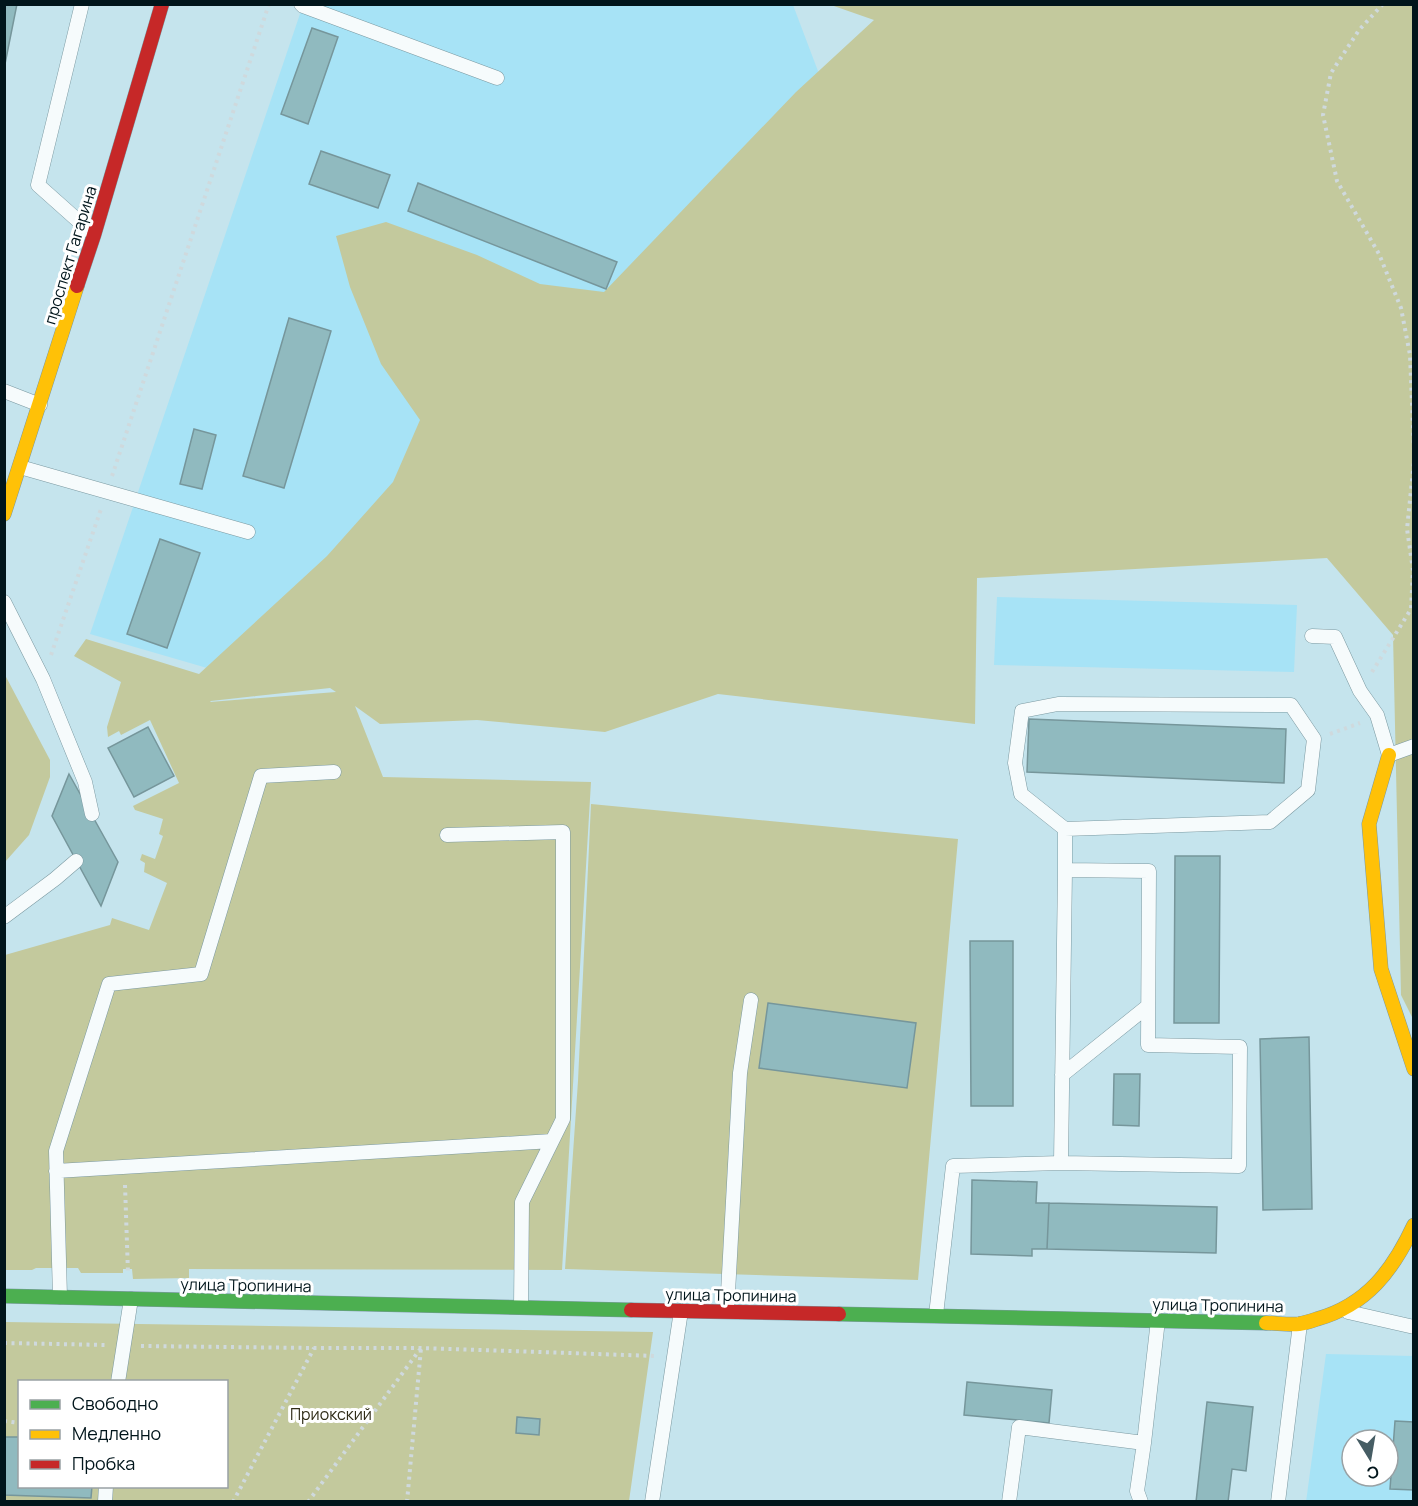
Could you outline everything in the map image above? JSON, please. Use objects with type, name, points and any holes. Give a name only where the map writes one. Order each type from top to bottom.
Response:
[{"type":"street","name":"проспект Гагарина","points":[[4,514],[94,235],[162,4]]},
{"type":"street","points":[[1389,755],[1369,824],[1382,969],[1413,1069]]},
{"type":"street","name":"улица Тропинина","points":[[4,1296],[1300,1324],[1343,1311],[1379,1283],[1401,1253],[1413,1225]]},
{"type":"lane","points":[[82,4],[38,185],[94,235]]},
{"type":"lane","points":[[301,4],[497,78]]},
{"type":"lane","points":[[4,391],[40,405]]},
{"type":"lane","points":[[20,467],[248,532]]},
{"type":"lane","points":[[4,602],[43,679],[85,782],[92,814]]},
{"type":"lane","points":[[1312,636],[1335,637],[1360,691],[1377,715],[1389,755],[1413,746]]},
{"type":"lane","points":[[1058,704],[1291,705],[1314,739],[1308,790],[1270,822],[1065,830],[1021,795],[1015,763],[1022,711],[1058,704]]},
{"type":"lane","points":[[60,1297],[56,1151],[109,984],[201,974],[261,776],[334,772]]},
{"type":"lane","points":[[1061,1163],[1065,830]]},
{"type":"lane","points":[[447,836],[563,832],[563,1119],[522,1202],[521,1307]]},
{"type":"lane","points":[[4,917],[76,861]]},
{"type":"lane","points":[[936,1315],[953,1166],[1061,1163],[1239,1166],[1240,1047],[1148,1045],[1149,872],[1065,870]]},
{"type":"lane","points":[[727,1311],[740,1073],[751,1000]]},
{"type":"lane","points":[[1062,1075],[1148,1006]]},
{"type":"lane","points":[[56,1171],[552,1142]]},
{"type":"lane","points":[[118,1380],[130,1299]]},
{"type":"lane","points":[[652,1502],[681,1311]]},
{"type":"lane","points":[[1343,1311],[1413,1327]]},
{"type":"lane","points":[[1141,1502],[1137,1491],[1158,1320]]},
{"type":"lane","points":[[1278,1502],[1300,1324]]},
{"type":"lane","points":[[1009,1502],[1019,1427],[1144,1443]]},
{"type":"path","points":[[43,679],[269,4]]},
{"type":"path","points":[[1383,4],[1359,30],[1331,73],[1323,115],[1336,180],[1379,254],[1401,308],[1410,355],[1413,451]]},
{"type":"path","points":[[1360,691],[1411,609],[1413,570],[1407,529],[1413,460]]},
{"type":"path","points":[[1314,739],[1343,730],[1377,715]]},
{"type":"path","points":[[124,1167],[128,1277]]},
{"type":"path","points":[[4,1343],[421,1348],[674,1356]]},
{"type":"path","points":[[233,1502],[314,1348]]},
{"type":"path","points":[[308,1502],[421,1348]]},
{"type":"path","points":[[407,1502],[421,1348]]},
{"type":"shaded area","points":[[303,5],[793,5],[824,87],[214,670],[90,634]]},
{"type":"shaded area","points":[[997,597],[1297,605],[1294,672],[994,665]]},
{"type":"shaded area","points":[[1326,1354],[1413,1356],[1413,1501],[1306,1502]]},
{"type":"green space","points":[[831,5],[1413,5],[1413,1019],[1401,995],[1393,635],[1327,558],[977,578],[975,724],[718,694],[605,732],[477,720],[380,724],[355,706],[383,777],[591,782],[562,1270],[189,1269],[189,1278],[133,1279],[132,1269],[123,1269],[123,1273],[81,1273],[78,1268],[5,1270],[5,955],[110,925],[112,918],[149,930],[167,883],[144,872],[145,863],[140,860],[142,854],[155,859],[163,836],[159,834],[163,819],[135,810],[133,806],[179,783],[150,720],[121,735],[119,731],[108,737],[107,727],[121,682],[74,656],[86,639],[199,674],[327,556],[393,482],[420,420],[381,364],[350,287],[336,236],[386,222],[477,255],[540,284],[604,292],[796,92],[874,20]],"holes":[[[330,688],[336,692],[210,702]]]},
{"type":"green space","points":[[5,675],[50,760],[50,777],[29,835],[5,862]]},
{"type":"green space","points":[[591,804],[958,839],[918,1280],[565,1269],[578,1081]]},
{"type":"green space","name":"Приокский","points":[[5,1322],[653,1332],[629,1501],[5,1502]]},
{"type":"building","points":[[4,4],[17,4],[4,69]]},
{"type":"building","points":[[312,28],[338,37],[308,124],[281,114]]},
{"type":"building","points":[[321,151],[390,175],[378,208],[309,184]]},
{"type":"building","points":[[418,183],[617,262],[606,289],[408,211]]},
{"type":"building","points":[[289,318],[331,331],[284,488],[243,476]]},
{"type":"building","points":[[194,429],[216,435],[202,489],[180,484]]},
{"type":"building","points":[[160,539],[200,553],[167,648],[127,634]]},
{"type":"building","points":[[1029,719],[1286,729],[1284,783],[1027,772]]},
{"type":"building","points":[[148,727],[174,776],[134,797],[108,748]]},
{"type":"building","points":[[69,774],[118,862],[101,906],[52,816]]},
{"type":"building","points":[[1175,856],[1220,856],[1219,1023],[1174,1023]]},
{"type":"building","points":[[970,941],[1013,941],[1013,1106],[971,1106]]},
{"type":"building","points":[[768,1003],[916,1023],[907,1088],[759,1068]]},
{"type":"building","points":[[1309,1037],[1312,1209],[1263,1210],[1260,1039]]},
{"type":"building","points":[[1114,1074],[1140,1074],[1139,1126],[1113,1125]]},
{"type":"building","points":[[972,1180],[1037,1182],[1036,1203],[1049,1203],[1047,1249],[1032,1249],[1032,1256],[971,1254]]},
{"type":"building","points":[[1049,1203],[1217,1207],[1216,1253],[1047,1249]]},
{"type":"building","points":[[967,1382],[1052,1390],[1049,1423],[964,1415]]},
{"type":"building","points":[[1207,1402],[1253,1407],[1246,1471],[1232,1469],[1228,1502],[1196,1502]]},
{"type":"building","points":[[517,1417],[540,1419],[539,1435],[516,1433]]},
{"type":"building","points":[[1395,1421],[1414,1422],[1414,1490],[1390,1489],[1400,1488],[1400,1428],[1394,1428]]},
{"type":"building","points":[[4,1437],[18,1437],[18,1488],[92,1488],[91,1498],[4,1495]]},
{"type":"traffic: fast","points":[[4,1296],[631,1310]]},
{"type":"traffic: fast","points":[[839,1314],[1266,1323]]},
{"type":"traffic: slow","points":[[4,514],[77,286]]},
{"type":"traffic: slow","points":[[1389,755],[1369,824],[1381,969],[1414,1069]]},
{"type":"traffic: slow","points":[[1266,1323],[1301,1324],[1335,1313],[1350,1305],[1376,1284],[1387,1271],[1414,1225]]},
{"type":"traffic: jam","points":[[77,286],[162,4]]},
{"type":"traffic: jam","points":[[631,1310],[839,1314]]}]
